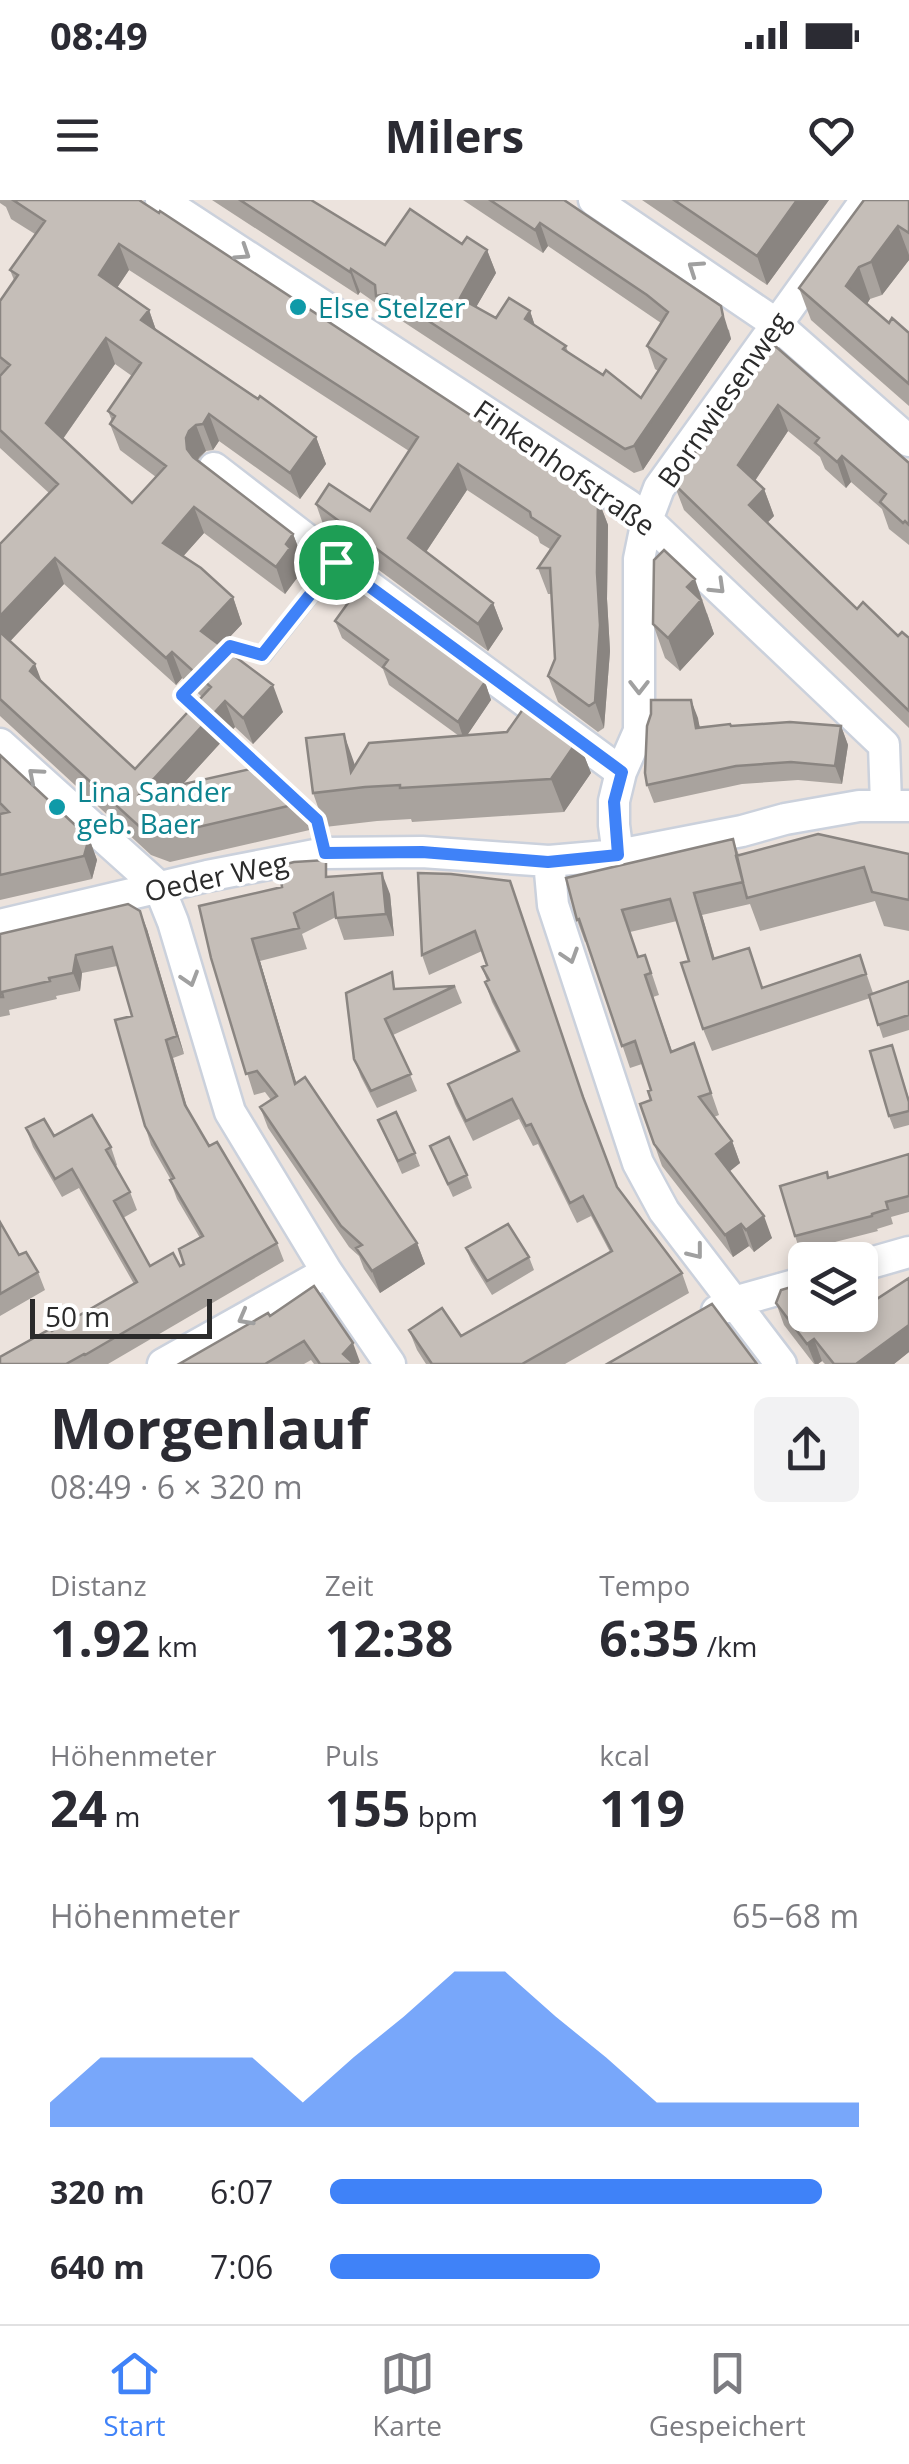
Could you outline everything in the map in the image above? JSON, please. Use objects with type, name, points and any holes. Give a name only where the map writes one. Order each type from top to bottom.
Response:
[{"type":"street","name":"Finkenhofstraße","points":[[161,200],[647,520],[884,745],[897,805]]},
{"type":"street","points":[[594,200],[775,323],[909,440]]},
{"type":"street","name":"Bornwiesenweg","points":[[618,855],[614,802],[639,731],[639,559],[658,488],[866,200]]},
{"type":"street","points":[[214,468],[622,772]]},
{"type":"street","points":[[0,744],[160,887],[230,1112],[327,1272],[390,1364]]},
{"type":"street","name":"Oeder Weg","points":[[0,925],[206,876],[325,853],[422,852],[548,862],[618,855],[859,806],[897,805]]},
{"type":"street","points":[[548,862],[553,905],[638,1163],[664,1211],[781,1364]]},
{"type":"street","points":[[878,1261],[909,1252]]},
{"type":"street","points":[[163,1364],[327,1272]]},
{"type":"street","points":[[686,1328],[734,1302],[788,1287]]},
{"type":"lane","points":[[262,655],[336,562]]},
{"type":"path","points":[[218,658],[230,646],[262,655]]},
{"type":"path","points":[[206,670],[182,695],[209,720]]},
{"type":"path","points":[[223,732],[263,770]]},
{"type":"path","points":[[304,807],[317,820],[325,853]]},
{"type":"building","points":[[13,200],[139,200],[598,499],[600,625],[595,702],[589,706],[548,676],[555,659],[550,568],[538,568],[560,536],[458,464],[408,538],[493,603],[478,624],[316,504],[329,484],[370,511],[418,437],[119,244],[99,275],[149,310],[141,320],[316,437],[290,473],[209,414],[203,424],[189,431],[187,449],[193,457],[293,534],[286,544],[290,548],[276,567],[194,507],[163,543],[201,568],[233,597],[201,631],[273,685],[243,718],[225,701],[140,794],[264,766],[305,802],[160,836],[142,829],[0,699],[0,632],[35,664],[30,671],[135,769],[211,687],[172,652],[166,658],[55,558],[0,616],[0,544],[58,484],[0,430],[0,376],[10,365],[0,357],[0,301],[18,275],[10,270],[45,221]],"holes":[[[106,338],[141,363],[108,411],[115,416],[110,424],[166,466],[132,503],[46,423]]]},
{"type":"building","points":[[240,200],[311,200],[385,245],[410,209],[462,244],[467,237],[487,250],[460,298],[496,318],[509,298],[530,311],[525,319],[566,346],[563,349],[603,375],[606,370],[641,398],[666,359],[647,346],[668,312],[540,223],[535,230],[490,200],[564,200],[721,306],[723,316],[634,446],[625,449],[387,294],[376,296],[375,285]]},
{"type":"building","points":[[674,200],[797,200],[757,256]]},
{"type":"building","points":[[864,200],[909,200],[909,233],[898,226],[871,262],[859,267],[846,286],[889,323],[892,318],[909,333],[909,384],[799,288]]},
{"type":"building","points":[[774,345],[909,463],[909,525],[880,502],[886,494],[842,456],[837,462],[815,443],[819,438],[778,405],[738,465],[764,489],[749,505],[857,609],[863,602],[898,636],[902,632],[909,638],[909,711],[674,484],[765,348]]},
{"type":"building","points":[[664,550],[695,579],[687,587],[701,600],[668,638],[653,624],[654,560]]},
{"type":"building","points":[[358,589],[485,682],[458,722],[383,667],[388,660],[335,621]]},
{"type":"building","points":[[651,700],[691,700],[696,728],[790,722],[841,726],[835,766],[791,762],[736,766],[647,785]]},
{"type":"building","points":[[528,702],[578,740],[551,779],[313,793],[306,738],[344,734],[351,772],[369,743],[507,732]]},
{"type":"building","points":[[0,755],[89,838],[84,856],[0,875],[0,814],[9,812],[0,803]]},
{"type":"building","points":[[818,834],[909,854],[909,900],[872,892],[864,867],[747,898],[736,856]]},
{"type":"building","points":[[733,839],[743,882],[694,893],[713,959],[749,948],[762,988],[860,955],[866,974],[703,1029],[681,963],[689,961],[670,899],[622,910],[638,957],[645,955],[651,973],[645,975],[671,1052],[694,1043],[711,1093],[699,1097],[732,1141],[716,1154],[764,1216],[746,1230],[741,1224],[725,1235],[654,1144],[640,1104],[651,1100],[651,1090],[635,1041],[622,1046],[566,878]]},
{"type":"building","points":[[326,860],[326,877],[382,873],[386,914],[336,918],[333,893],[294,913],[299,928],[252,939],[295,1084],[305,1077],[417,1243],[372,1271],[356,1248],[362,1245],[341,1226],[260,1107],[277,1096],[257,1071],[246,1074],[199,906],[282,887],[279,866]]},
{"type":"building","points":[[418,873],[510,881],[617,1187],[682,1273],[522,1364],[432,1364],[409,1330],[442,1308],[461,1336],[612,1251],[583,1196],[570,1203],[531,1124],[526,1126],[512,1099],[466,1121],[448,1084],[519,1051],[485,982],[489,980],[482,967],[487,965],[475,931],[422,955]]},
{"type":"building","points":[[128,904],[140,911],[177,1036],[166,1040],[185,1105],[209,1146],[217,1142],[277,1243],[66,1364],[0,1364],[0,1357],[137,1282],[72,1169],[55,1179],[26,1128],[44,1119],[54,1136],[92,1115],[130,1192],[114,1201],[150,1266],[173,1253],[180,1266],[184,1264],[179,1249],[203,1236],[170,1180],[174,1178],[145,1126],[115,1020],[132,1016],[112,947],[76,955],[73,973],[2,992],[0,997],[0,934]]},
{"type":"building","points":[[392,972],[394,989],[455,986],[385,1019],[411,1074],[371,1091],[354,1059],[346,993]]},
{"type":"building","points":[[909,981],[909,1015],[878,1025],[869,995]]},
{"type":"building","points":[[892,1045],[909,1111],[889,1116],[870,1051]]},
{"type":"building","points":[[396,1112],[415,1153],[398,1161],[378,1120]]},
{"type":"building","points":[[449,1137],[467,1175],[448,1184],[430,1146]]},
{"type":"building","points":[[909,1154],[909,1196],[886,1202],[888,1209],[872,1216],[795,1236],[780,1186],[827,1172],[828,1178]]},
{"type":"building","points":[[0,1222],[19,1255],[26,1252],[38,1272],[0,1294]]},
{"type":"building","points":[[508,1224],[529,1257],[487,1281],[466,1248]]},
{"type":"building","points":[[909,1278],[909,1325],[856,1364],[834,1364],[814,1339],[807,1344],[798,1332],[878,1332],[878,1298]]},
{"type":"building","points":[[314,1286],[353,1343],[343,1354],[354,1364],[320,1364],[304,1341],[265,1364],[179,1364],[268,1313],[270,1316]]},
{"type":"building","points":[[788,1288],[788,1319],[776,1303],[781,1290]]},
{"type":"building","points":[[712,1304],[757,1364],[607,1364]]},
{"type":"place","name":"Else Stelzer","points":[[298,307]]},
{"type":"place","name":"Lina Sander geb. Baer","points":[[57,807]]},
{"type":"route","points":[[336,562],[622,772],[614,802],[618,855],[548,862],[422,852],[325,853],[317,820],[182,695],[230,646],[262,655],[336,562]]}]
